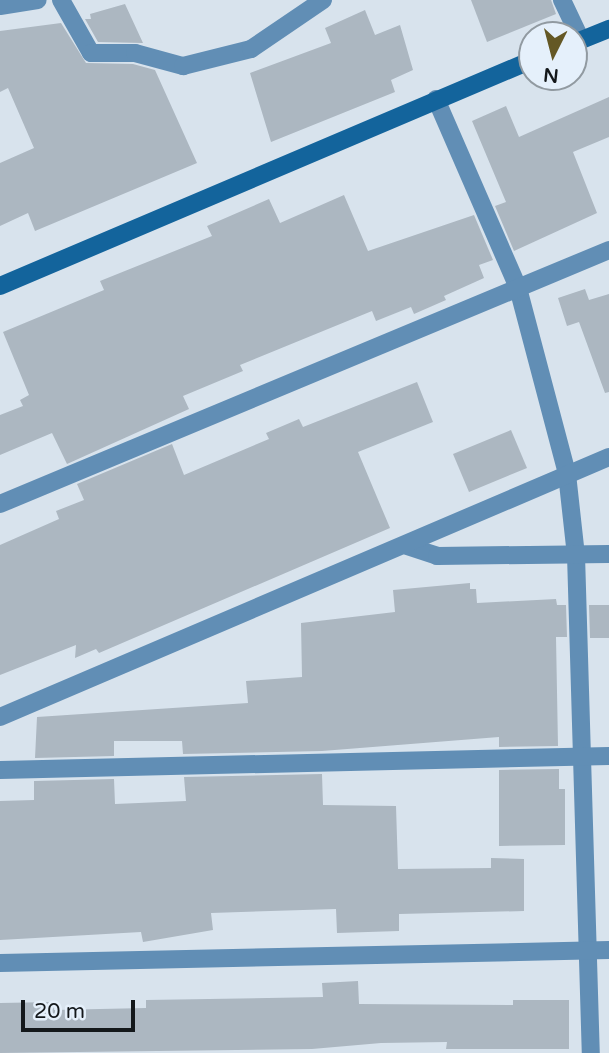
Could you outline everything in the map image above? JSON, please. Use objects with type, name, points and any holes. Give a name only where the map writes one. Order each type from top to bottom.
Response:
[{"type":"street","points":[[0,6],[38,0]]},
{"type":"street","points":[[61,0],[90,53],[135,53],[183,66],[251,49],[323,0]]},
{"type":"street","points":[[562,0],[570,21]]},
{"type":"street","points":[[588,38],[609,29]]},
{"type":"street","points":[[0,286],[518,66]]},
{"type":"street","points":[[436,99],[518,288],[567,474],[576,555],[591,1053]]},
{"type":"street","points":[[0,504],[609,250]]},
{"type":"street","points":[[0,717],[407,546],[609,457]]},
{"type":"street","points":[[407,546],[437,556],[609,554]]},
{"type":"street","points":[[0,770],[609,756]]},
{"type":"street","points":[[0,963],[609,950]]},
{"type":"building","points":[[471,0],[551,0],[556,14],[539,21],[518,21],[518,29],[487,42]]},
{"type":"building","points":[[125,4],[143,43],[98,42],[85,19],[91,19],[90,14]]},
{"type":"building","points":[[365,10],[375,35],[400,25],[413,70],[391,80],[395,92],[271,142],[250,73],[331,43],[325,28]]},
{"type":"building","points":[[61,23],[86,63],[133,64],[155,70],[197,163],[35,231],[28,213],[0,226],[0,163],[34,148],[8,88],[0,92],[0,31]]},
{"type":"building","points":[[609,97],[609,137],[573,152],[597,213],[514,251],[495,206],[506,202],[472,121],[506,106],[519,137]]},
{"type":"building","points":[[344,195],[368,251],[474,215],[493,260],[479,265],[484,278],[444,296],[446,300],[414,314],[411,307],[376,321],[372,311],[240,365],[243,371],[183,396],[189,409],[67,464],[52,433],[0,455],[0,415],[23,406],[20,400],[29,395],[3,332],[104,290],[100,281],[212,236],[207,226],[269,199],[280,223]]},
{"type":"building","points":[[585,289],[589,300],[609,294],[609,392],[605,393],[579,322],[567,326],[558,298]]},
{"type":"building","points":[[417,382],[433,422],[358,452],[390,528],[99,653],[96,649],[75,658],[76,645],[0,675],[0,545],[59,519],[56,511],[84,500],[77,484],[172,444],[184,475],[269,439],[266,433],[299,419],[303,427]]},
{"type":"building","points":[[511,430],[527,468],[469,492],[453,454]]},
{"type":"building","points":[[470,583],[470,589],[476,589],[477,603],[556,599],[557,605],[566,605],[567,637],[556,637],[558,746],[499,747],[499,737],[322,751],[183,754],[182,741],[114,741],[114,756],[35,758],[37,717],[248,703],[246,681],[302,677],[301,623],[395,612],[393,590]]},
{"type":"building","points":[[589,605],[609,605],[609,638],[590,638]]},
{"type":"building","points":[[559,769],[559,789],[565,789],[565,845],[499,846],[499,770]]},
{"type":"building","points":[[322,774],[323,805],[396,806],[398,869],[491,868],[491,858],[524,859],[524,911],[399,914],[399,931],[337,933],[336,909],[211,913],[213,930],[143,942],[141,932],[0,940],[0,801],[34,800],[34,781],[114,779],[115,804],[186,801],[184,777]]},
{"type":"building","points":[[358,981],[359,1004],[513,1005],[513,1000],[569,1000],[569,1049],[446,1049],[447,1042],[381,1043],[312,1049],[0,1053],[0,1003],[53,1002],[54,1010],[146,1008],[146,1000],[323,997],[322,983]]}]
